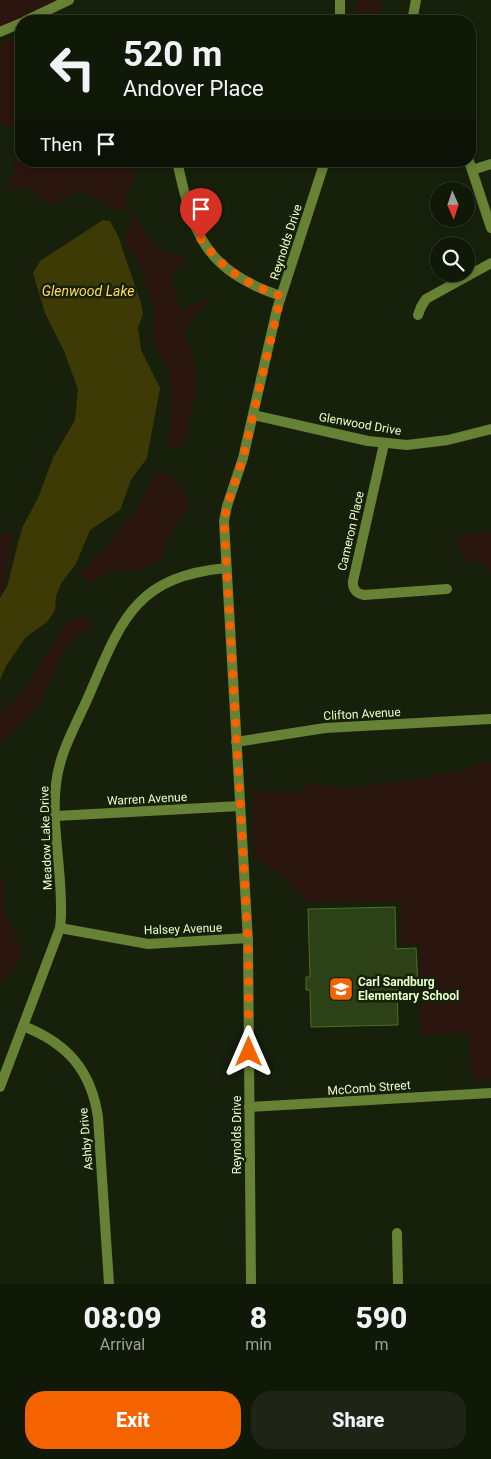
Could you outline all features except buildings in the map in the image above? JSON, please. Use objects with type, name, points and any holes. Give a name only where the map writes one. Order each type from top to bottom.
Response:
[{"type":"street","points":[[38,15],[69,0]]},
{"type":"street","points":[[340,0],[340,15]]},
{"type":"street","points":[[413,15],[416,0]]},
{"type":"street","points":[[0,32],[15,26]]},
{"type":"street","points":[[476,166],[491,164]]},
{"type":"street","points":[[177,167],[193,223],[211,253],[236,275],[250,284],[281,296]]},
{"type":"street","name":"Reynolds Drive","points":[[251,1284],[248,938],[224,521],[243,458],[281,296],[323,167]]},
{"type":"street","points":[[471,167],[491,228]]},
{"type":"street","points":[[418,315],[426,299],[491,262]]},
{"type":"street","name":"Glenwood Drive","points":[[253,415],[384,444],[428,444],[491,428]]},
{"type":"street","name":"Cameron Place","points":[[384,444],[353,587],[360,594],[364,595],[447,589]]},
{"type":"street","name":"Meadow Lake Drive","points":[[0,1087],[60,928],[61,908],[56,782],[62,756],[125,618],[147,595],[161,585],[192,572],[226,568]]},
{"type":"street","name":"Clifton Avenue","points":[[236,742],[326,728],[491,719]]},
{"type":"street","name":"Warren Avenue","points":[[56,816],[240,806]]},
{"type":"street","name":"Halsey Avenue","points":[[60,928],[148,944],[248,938]]},
{"type":"street","name":"Ashby Drive","points":[[23,1026],[50,1038],[64,1049],[83,1072],[90,1086],[98,1117],[109,1284]]},
{"type":"street","name":"McComb Street","points":[[249,1108],[491,1093]]},
{"type":"street","points":[[397,1233],[398,1284]]},
{"type":"shaded area","points":[[0,0],[56,0],[32,15],[15,15],[15,25],[0,32]]},
{"type":"shaded area","points":[[358,0],[381,0],[381,15],[357,15]]},
{"type":"shaded area","points":[[15,37],[15,129],[0,124],[0,45]]},
{"type":"shaded area","points":[[15,163],[15,167],[137,167],[127,196],[124,213],[80,190],[52,206],[25,186],[8,190]]},
{"type":"shaded area","points":[[133,215],[158,249],[187,258],[171,278],[181,310],[212,296],[184,329],[195,363],[197,388],[184,446],[167,447],[171,409],[170,375],[153,340],[154,309],[141,266],[124,239]]},
{"type":"shaded area","points":[[158,471],[172,475],[191,502],[186,513],[181,517],[168,538],[162,559],[136,571],[113,571],[88,584],[80,573],[107,545],[136,510]]},
{"type":"shaded area","points":[[13,532],[0,608],[0,535]]},
{"type":"shaded area","points":[[491,532],[491,574],[482,563],[465,561],[457,538],[465,534]]},
{"type":"shaded area","points":[[85,616],[92,627],[66,645],[40,703],[0,745],[0,715],[24,691],[65,624]]},
{"type":"shaded area","points":[[491,760],[491,1080],[473,1081],[468,1033],[421,1034],[418,945],[401,945],[401,902],[305,902],[284,877],[255,859],[252,792],[304,792],[305,783],[348,788],[424,778],[463,770]]},
{"type":"shaded area","points":[[0,875],[4,882],[4,909],[23,952],[14,969],[0,983]]},
{"type":"water","name":"Glenwood Lake","points":[[103,220],[110,221],[118,236],[141,303],[143,314],[138,328],[141,350],[160,388],[147,458],[131,480],[120,510],[90,530],[76,564],[62,582],[56,596],[55,610],[47,622],[26,637],[6,666],[0,680],[0,598],[7,587],[22,528],[38,498],[53,458],[75,420],[78,389],[64,351],[45,313],[33,273],[40,261]]},
{"type":"place","name":"Carl Sandburg Elementary School","points":[[341,989]]},
{"type":"route","points":[[201,239],[211,253],[236,275],[250,284],[281,296],[243,458],[224,521],[248,941],[249,1052]]}]
